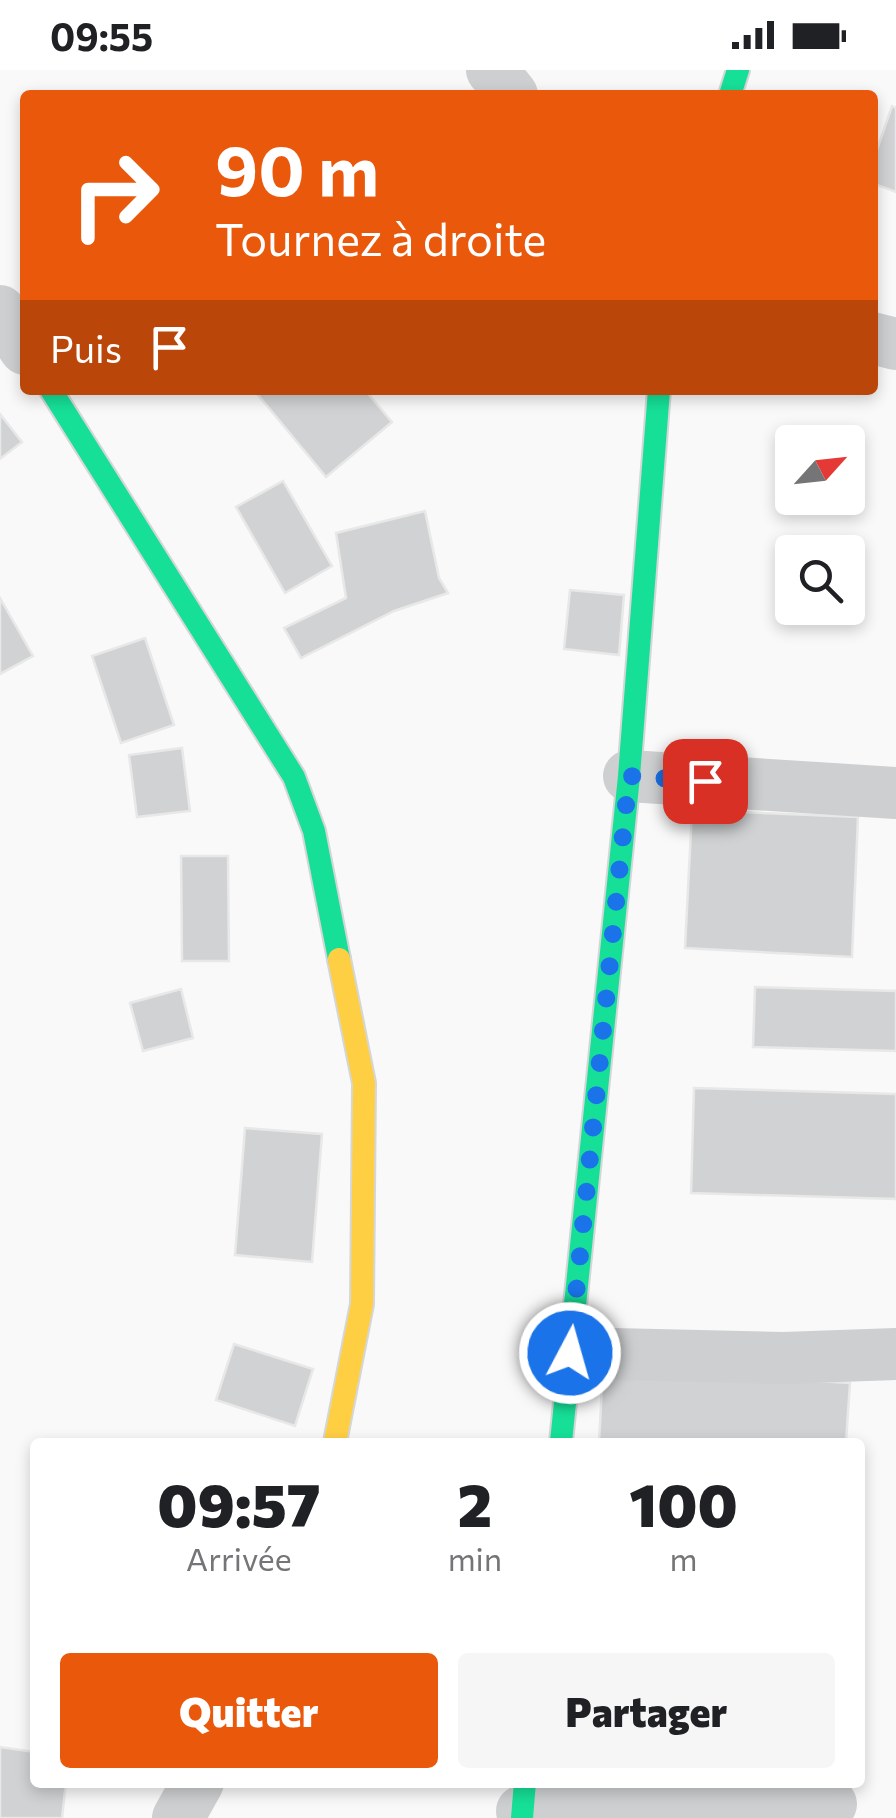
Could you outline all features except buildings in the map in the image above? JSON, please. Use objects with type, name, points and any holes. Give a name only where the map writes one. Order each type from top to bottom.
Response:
[{"type":"street","points":[[492,70],[508,90]]},
{"type":"street","points":[[0,311],[20,341]]},
{"type":"street","points":[[54,395],[294,777],[314,832],[364,1083],[362,1304],[336,1438]]},
{"type":"street","points":[[561,1438],[629,776],[660,395]]},
{"type":"street","points":[[629,776],[896,794]]},
{"type":"street","points":[[570,1353],[783,1358],[896,1354]]},
{"type":"street","points":[[178,1818],[195,1788]]},
{"type":"street","points":[[523,1804],[830,1804]]},
{"type":"traffic: fast","points":[[732,90],[738,70]]},
{"type":"traffic: fast","points":[[54,395],[294,777],[314,831],[339,959]]},
{"type":"traffic: fast","points":[[561,1438],[629,776],[659,395]]},
{"type":"traffic: fast","points":[[522,1818],[524,1788]]},
{"type":"traffic: slow","points":[[336,1438],[362,1304],[364,1083],[339,959]]},
{"type":"route","points":[[570,1353],[629,776],[705,781]]}]
